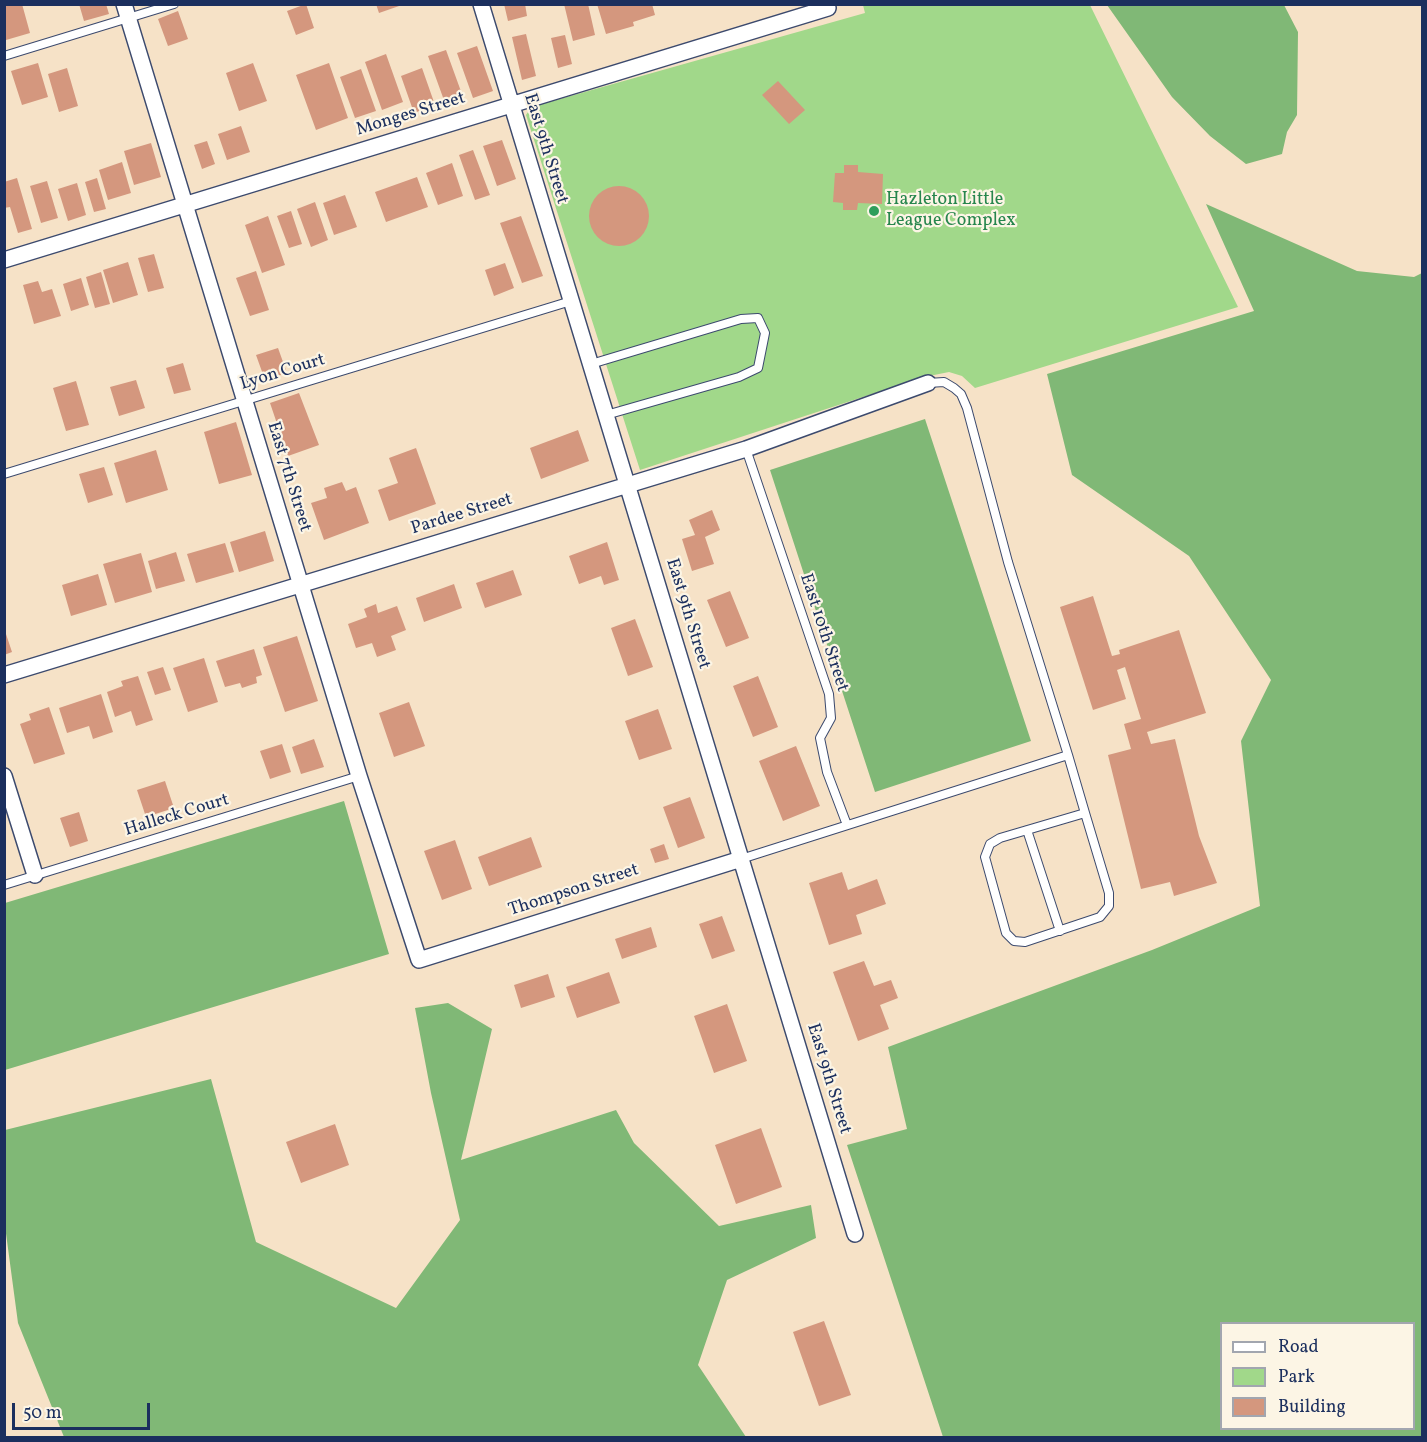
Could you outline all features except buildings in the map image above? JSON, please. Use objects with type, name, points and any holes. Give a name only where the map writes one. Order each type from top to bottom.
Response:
[{"type":"street","name":"East 9th Street","points":[[481,4],[855,1234]]},
{"type":"street","name":"Monges Street","points":[[4,260],[827,6]]},
{"type":"street","name":"East 7th Street","points":[[126,11],[359,776],[419,960]]},
{"type":"street","name":"Pardee Street","points":[[4,675],[746,449],[928,383]]},
{"type":"street","points":[[4,776],[35,875]]},
{"type":"street","name":"Thompson Street","points":[[419,960],[741,859]]},
{"type":"lane","points":[[4,56],[126,11],[174,4]]},
{"type":"lane","name":"Lyon Court","points":[[4,474],[571,301]]},
{"type":"lane","points":[[591,364],[741,320],[758,318],[765,333],[758,368],[739,377],[606,415]]},
{"type":"lane","points":[[928,383],[944,382],[954,388],[961,394],[967,408],[1008,562],[1068,755],[1109,893],[1108,906],[1100,917],[1025,942],[1014,941],[1006,933],[985,857],[990,844],[1027,830],[1085,813]]},
{"type":"lane","name":"East 10th Street","points":[[746,449],[829,694],[831,718],[820,738],[827,772],[847,825]]},
{"type":"lane","points":[[741,859],[1068,755]]},
{"type":"lane","name":"Halleck Court","points":[[4,885],[359,776]]},
{"type":"lane","points":[[1027,830],[1060,931]]},
{"type":"green space","name":"Hazleton Little League Complex","points":[[863,5],[1090,5],[1238,307],[975,388],[962,376],[949,372],[924,377],[640,470],[526,115],[535,106],[865,13]]},
{"type":"green space","points":[[1107,5],[1284,5],[1298,32],[1297,115],[1287,132],[1282,154],[1246,164],[1210,136],[1172,97]]},
{"type":"green space","points":[[1206,204],[1357,271],[1414,277],[1422,273],[1422,1437],[943,1437],[847,1145],[907,1129],[888,1047],[1152,950],[1260,906],[1241,741],[1271,680],[1189,556],[1072,475],[1047,374],[1254,311]]},
{"type":"green space","points":[[925,419],[1031,741],[875,792],[770,470]]},
{"type":"green space","points":[[344,801],[389,954],[5,1070],[5,903]]},
{"type":"green space","points":[[448,1003],[492,1029],[461,1160],[616,1110],[634,1143],[719,1226],[811,1205],[816,1238],[727,1280],[698,1365],[746,1437],[64,1437],[18,1323],[5,1226],[5,1130],[211,1079],[256,1242],[396,1308],[460,1220],[431,1093],[415,1008]]},
{"type":"place","name":"Hazleton Little League Complex","points":[[874,211]]}]
